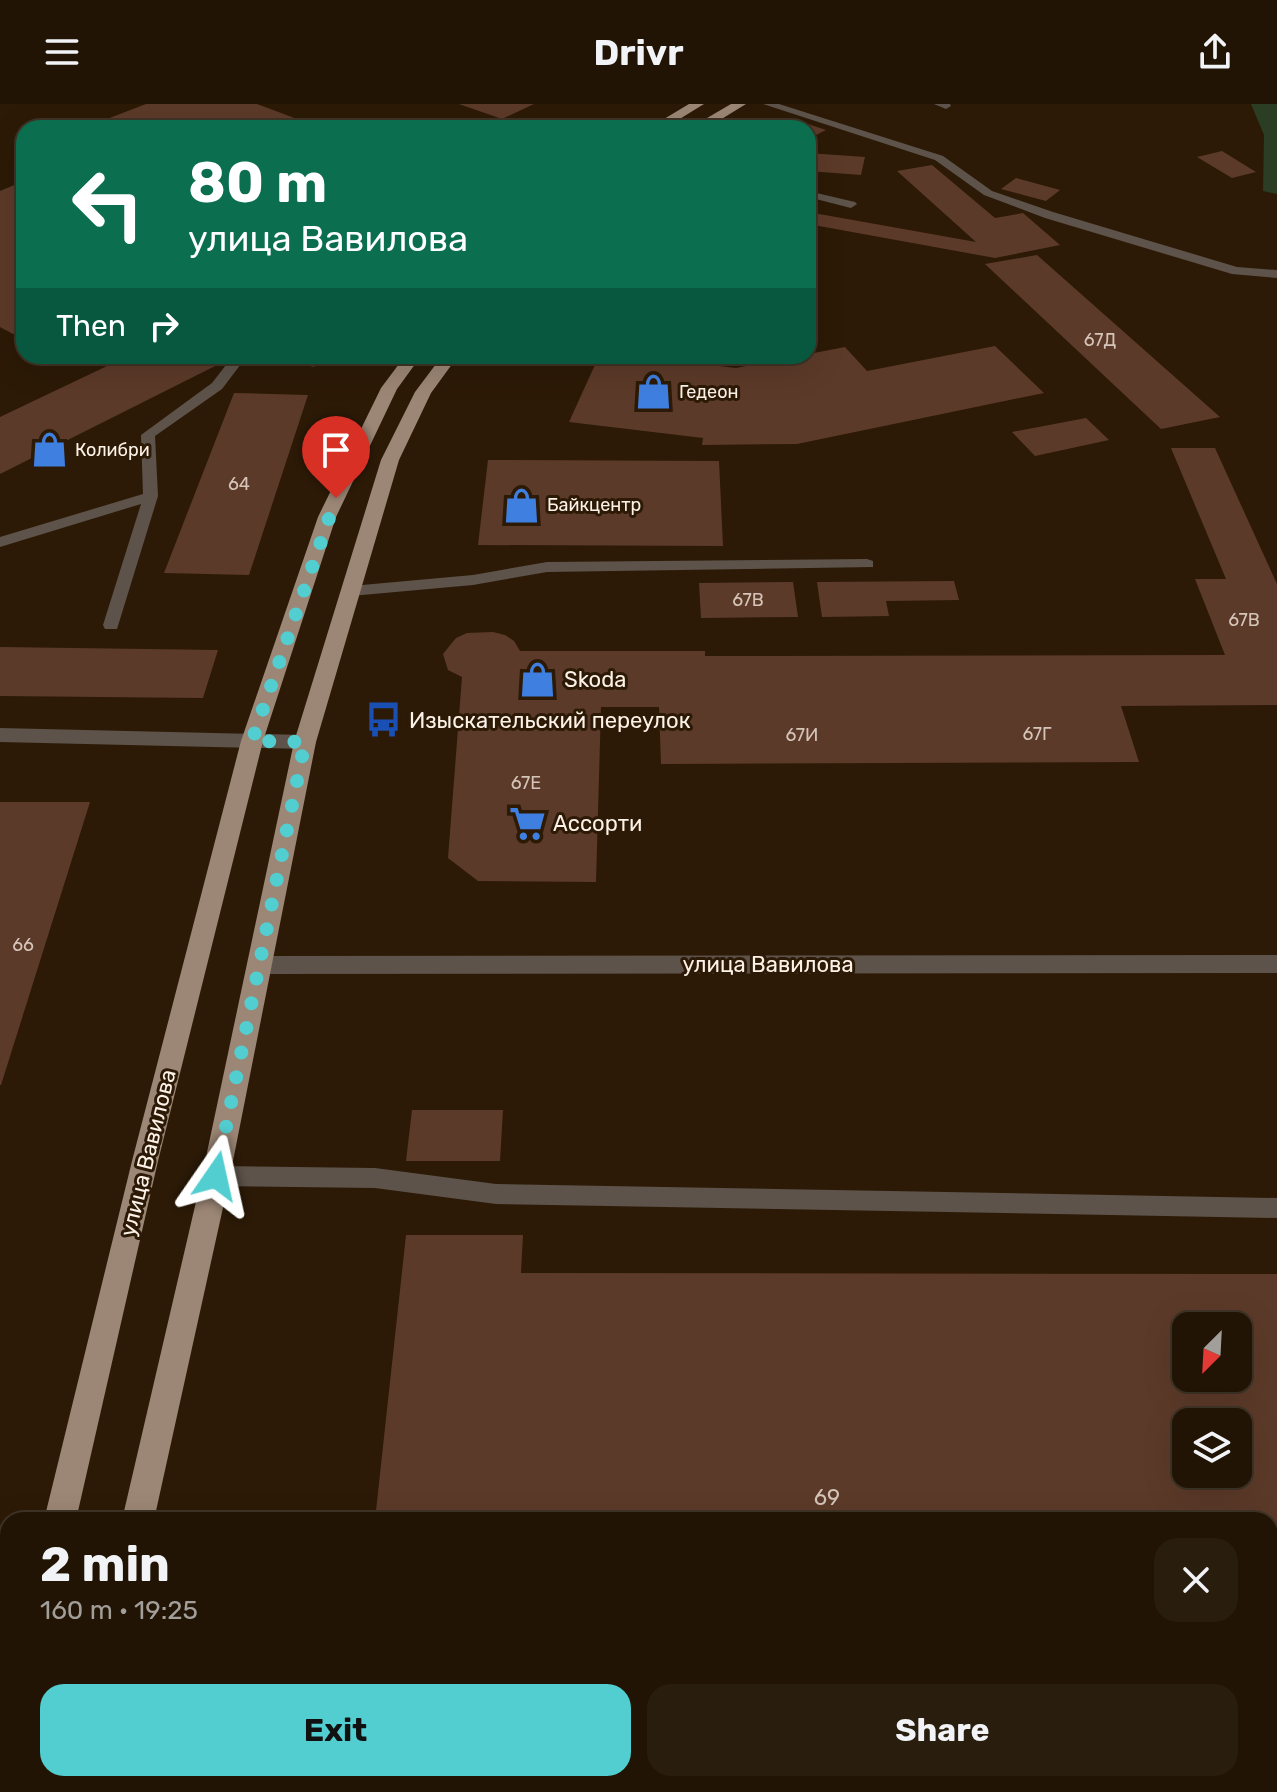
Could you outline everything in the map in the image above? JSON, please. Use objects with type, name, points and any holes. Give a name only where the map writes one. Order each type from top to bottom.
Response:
[{"type":"main road","points":[[670,120],[698,104]]},
{"type":"main road","points":[[711,120],[740,104]]},
{"type":"main road","name":"улица Вавилова","points":[[62,1512],[145,1161],[252,741],[327,517],[389,388],[407,364]]},
{"type":"main road","points":[[140,1512],[216,1176],[305,742],[390,460],[423,392],[444,364]]},
{"type":"street","points":[[0,735],[305,742]]},
{"type":"street","name":"улица Вавилова","points":[[259,965],[1277,964]]},
{"type":"lane","points":[[768,104],[939,158],[988,193],[1049,215],[1236,271],[1277,274]]},
{"type":"lane","points":[[816,196],[851,204]]},
{"type":"lane","points":[[111,625],[151,496],[148,435],[217,386],[234,364]]},
{"type":"lane","points":[[0,542],[151,496]]},
{"type":"lane","points":[[351,591],[473,580],[547,567],[867,564]]},
{"type":"lane","points":[[216,1176],[375,1178],[496,1194],[1277,1208]]},
{"type":"green space","points":[[1251,104],[1277,104],[1277,194],[1263,191],[1264,135]]},
{"type":"building","points":[[146,104],[257,104],[300,120],[104,120]]},
{"type":"building","points":[[459,104],[534,104],[502,119]]},
{"type":"building","points":[[816,127],[826,130],[816,135]]},
{"type":"building","points":[[1222,151],[1256,172],[1232,178],[1197,157]]},
{"type":"building","points":[[816,154],[865,157],[861,175],[816,172]]},
{"type":"building","points":[[932,165],[995,218],[1023,213],[1060,245],[995,258],[816,225],[816,213],[976,242],[897,171]]},
{"type":"building","points":[[1016,178],[1060,190],[1046,201],[1001,189]]},
{"type":"building","points":[[16,184],[16,333],[13,334],[0,327],[0,191]]},
{"type":"building","points":[[1037,255],[1220,417],[1161,429],[985,264]]},
{"type":"building","points":[[995,346],[1044,393],[797,444],[702,445],[703,438],[569,422],[595,364],[702,364],[736,368],[757,364],[816,364],[816,353],[845,347],[867,371]]},
{"type":"building","points":[[111,364],[219,364],[0,474],[0,417]]},
{"type":"building","points":[[234,393],[308,395],[249,575],[164,573]]},
{"type":"building","points":[[1086,418],[1109,440],[1035,456],[1012,432]]},
{"type":"building","points":[[1171,448],[1215,448],[1277,584],[1277,705],[1121,706],[1139,762],[661,764],[659,707],[601,707],[596,882],[478,881],[448,858],[462,677],[448,670],[443,654],[456,638],[467,633],[505,635],[514,641],[520,651],[705,651],[705,656],[1225,655],[1195,579],[1226,579]]},
{"type":"building","points":[[488,460],[719,461],[723,546],[478,545]]},
{"type":"building","points":[[954,581],[959,600],[886,601],[889,616],[822,617],[817,582]]},
{"type":"building","points":[[793,582],[798,617],[701,618],[699,583]]},
{"type":"building","points":[[0,647],[218,650],[203,698],[0,696]]},
{"type":"building","points":[[0,802],[90,802],[1,1085],[0,1085]]},
{"type":"building","points":[[412,1110],[503,1110],[500,1161],[406,1161]]},
{"type":"building","points":[[406,1235],[523,1235],[521,1273],[1277,1274],[1277,1512],[376,1512]]},
{"type":"place","name":"Гедеон","points":[[653,392]]},
{"type":"place","name":"Колибри","points":[[49,450]]},
{"type":"place","name":"Байкцентр","points":[[521,505]]},
{"type":"place","name":"Skoda","points":[[538,679]]},
{"type":"place","name":"Изыскательский переулок","points":[[383,720]]},
{"type":"place","name":"Ассорти","points":[[527,823]]},
{"type":"route","points":[[216,1176],[305,742],[252,741],[336,498]]}]
